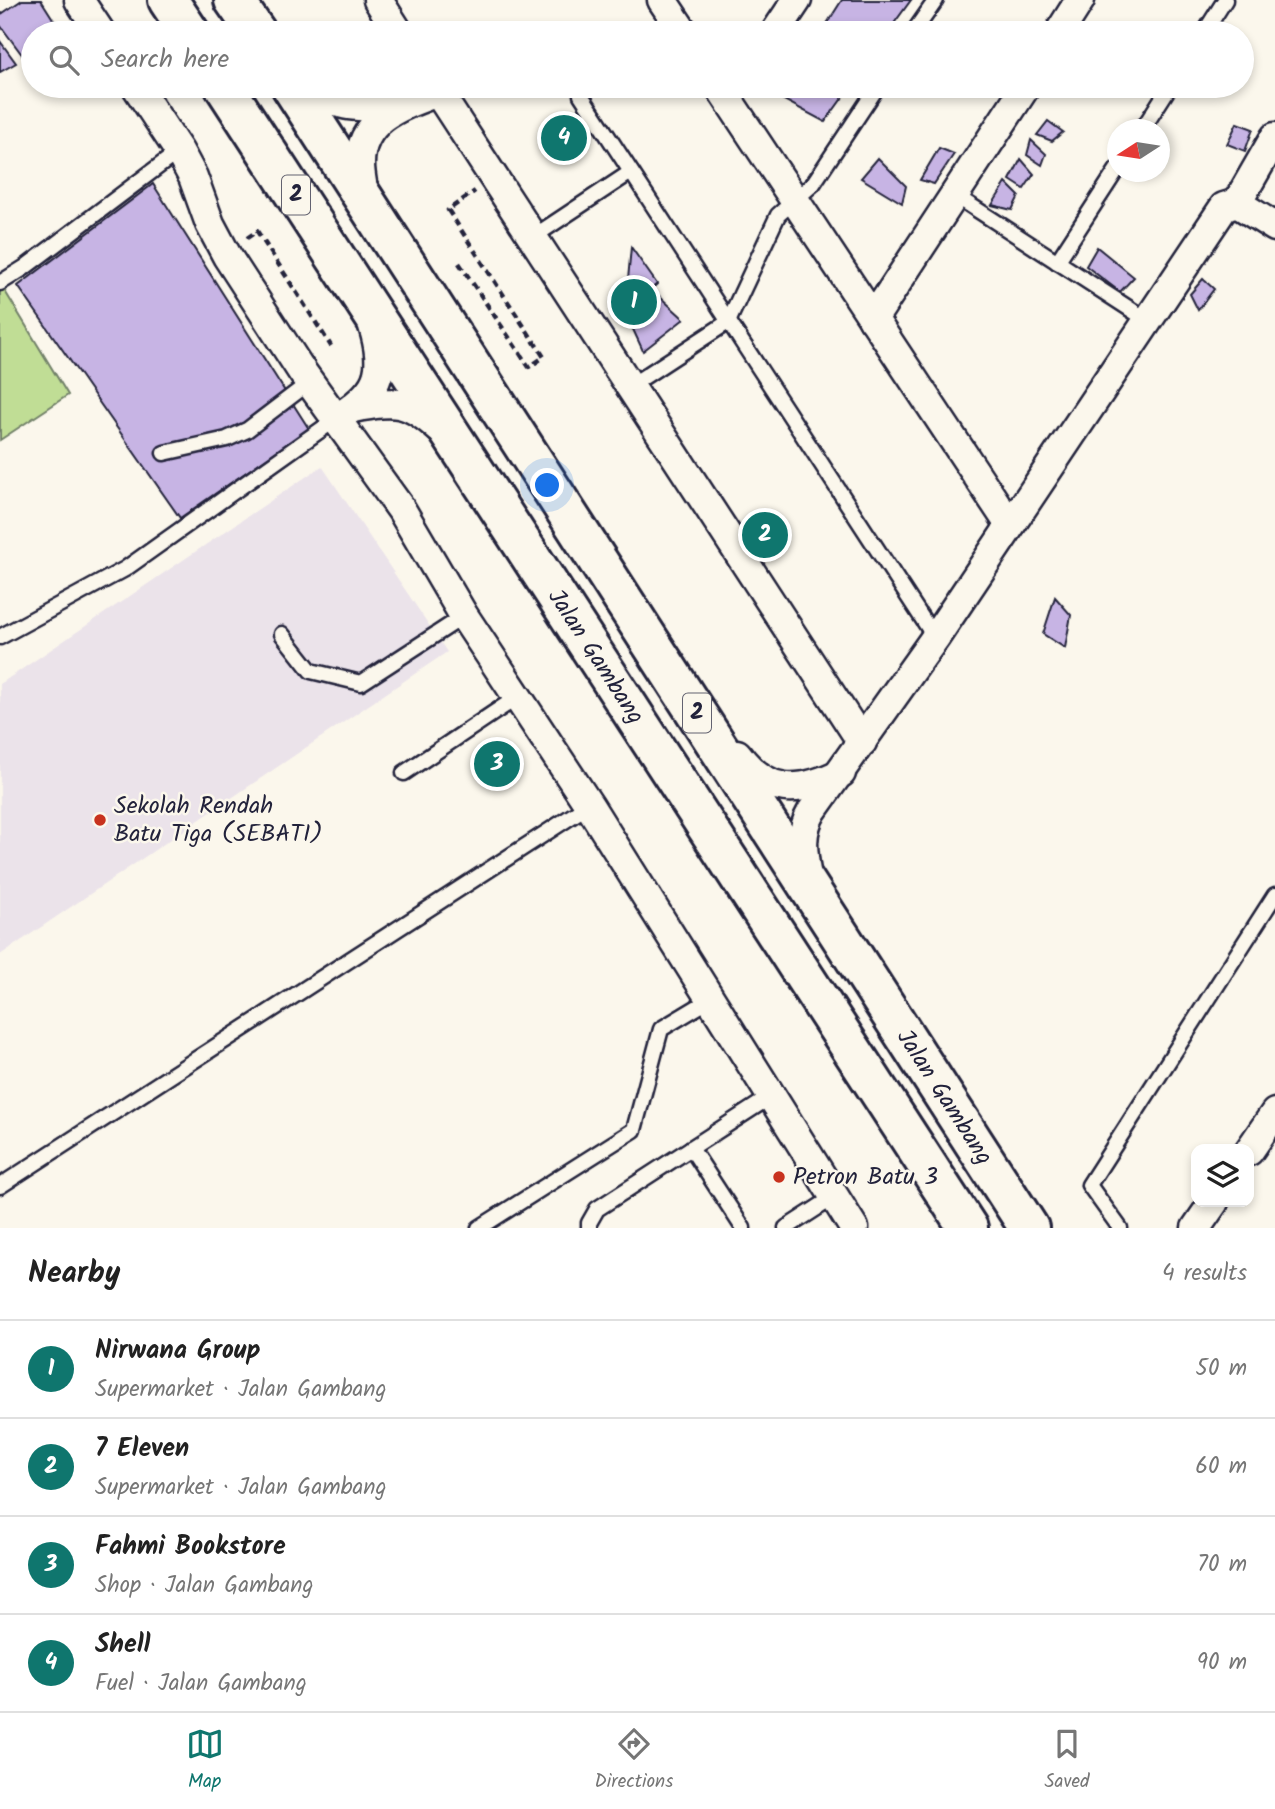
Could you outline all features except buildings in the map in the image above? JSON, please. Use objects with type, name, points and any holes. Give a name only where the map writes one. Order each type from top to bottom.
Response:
[{"type":"highway","points":[[168,0],[182,21]]},
{"type":"highway","points":[[234,0],[249,21]]},
{"type":"highway","name":"Jalan Gambang","points":[[232,98],[968,1228]]},
{"type":"highway","name":"Jalan Gambang","points":[[299,98],[1029,1228]]},
{"type":"street","points":[[79,0],[93,21]]},
{"type":"street","points":[[378,0],[391,21]]},
{"type":"street","points":[[662,0],[676,21]]},
{"type":"street","points":[[783,21],[797,0]]},
{"type":"street","points":[[1067,21],[1080,0]]},
{"type":"street","points":[[144,98],[193,177],[210,224],[227,256],[310,382],[345,414],[464,617],[589,805],[854,1228]]},
{"type":"street","points":[[321,98],[357,107],[397,107]]},
{"type":"street","points":[[365,199],[360,163],[363,146],[373,126],[397,107],[416,98]]},
{"type":"street","points":[[442,98],[862,742]]},
{"type":"street","points":[[733,98],[794,199],[1010,525]]},
{"type":"street","points":[[873,319],[1018,98]]},
{"type":"street","points":[[808,887],[803,853],[804,824],[935,638],[1224,207],[1237,203],[1275,137]]},
{"type":"street","points":[[1237,203],[1275,227]]},
{"type":"street","points":[[345,414],[371,390],[378,376],[381,357],[367,304]]},
{"type":"street","points":[[345,414],[384,403],[407,405],[425,415],[460,446]]},
{"type":"street","points":[[637,619],[748,769],[760,779],[774,786],[805,786],[841,773]]},
{"type":"street","points":[[1254,1144],[1275,1112]]},
{"type":"street","points":[[1196,1228],[1211,1207]]},
{"type":"lane","points":[[921,21],[936,0]]},
{"type":"lane","points":[[1212,21],[1225,0]]},
{"type":"lane","points":[[583,98],[935,638]]},
{"type":"lane","points":[[630,386],[728,321],[778,215],[813,184],[870,98]]},
{"type":"lane","points":[[1149,119],[1162,98]]},
{"type":"lane","points":[[0,283],[24,268],[179,151]]},
{"type":"lane","points":[[533,237],[631,172]]},
{"type":"lane","points":[[1057,262],[1109,182]]},
{"type":"lane","points":[[956,195],[1147,320]]},
{"type":"lane","points":[[164,453],[228,439],[247,430],[310,382]]},
{"type":"lane","points":[[0,637],[125,569],[345,414]]},
{"type":"lane","points":[[282,634],[311,671],[361,683],[464,617]]},
{"type":"lane","points":[[404,773],[519,696]]},
{"type":"lane","points":[[0,1186],[589,805]]},
{"type":"lane","points":[[1120,1228],[1089,1185],[1275,895]]},
{"type":"lane","points":[[479,1228],[634,1130],[661,1029],[711,999]]},
{"type":"lane","points":[[589,1228],[597,1209],[770,1097]]},
{"type":"lane","points":[[691,1148],[743,1228]]},
{"type":"lane","points":[[786,1228],[834,1197]]},
{"type":"path","points":[[459,263],[529,368],[544,357],[448,210],[494,178]]},
{"type":"path","points":[[246,240],[257,231],[331,346]]},
{"type":"shaded area","name":"Sekolah Rendah Batu Tiga (SEBATI)","points":[[322,466],[447,652],[0,955],[0,684]]},
{"type":"green space","points":[[0,283],[68,395],[0,440]]},
{"type":"place","name":"Shell","points":[[564,138]]},
{"type":"place","name":"Nirwana Group","points":[[634,302]]},
{"type":"place","name":"7 Eleven","points":[[765,535]]},
{"type":"place","name":"Fahmi Bookstore","points":[[497,764]]},
{"type":"place","name":"Sekolah Rendah Batu Tiga (SEBATI)","points":[[100,820]]},
{"type":"place","name":"Petron Batu 3","points":[[779,1177]]}]
